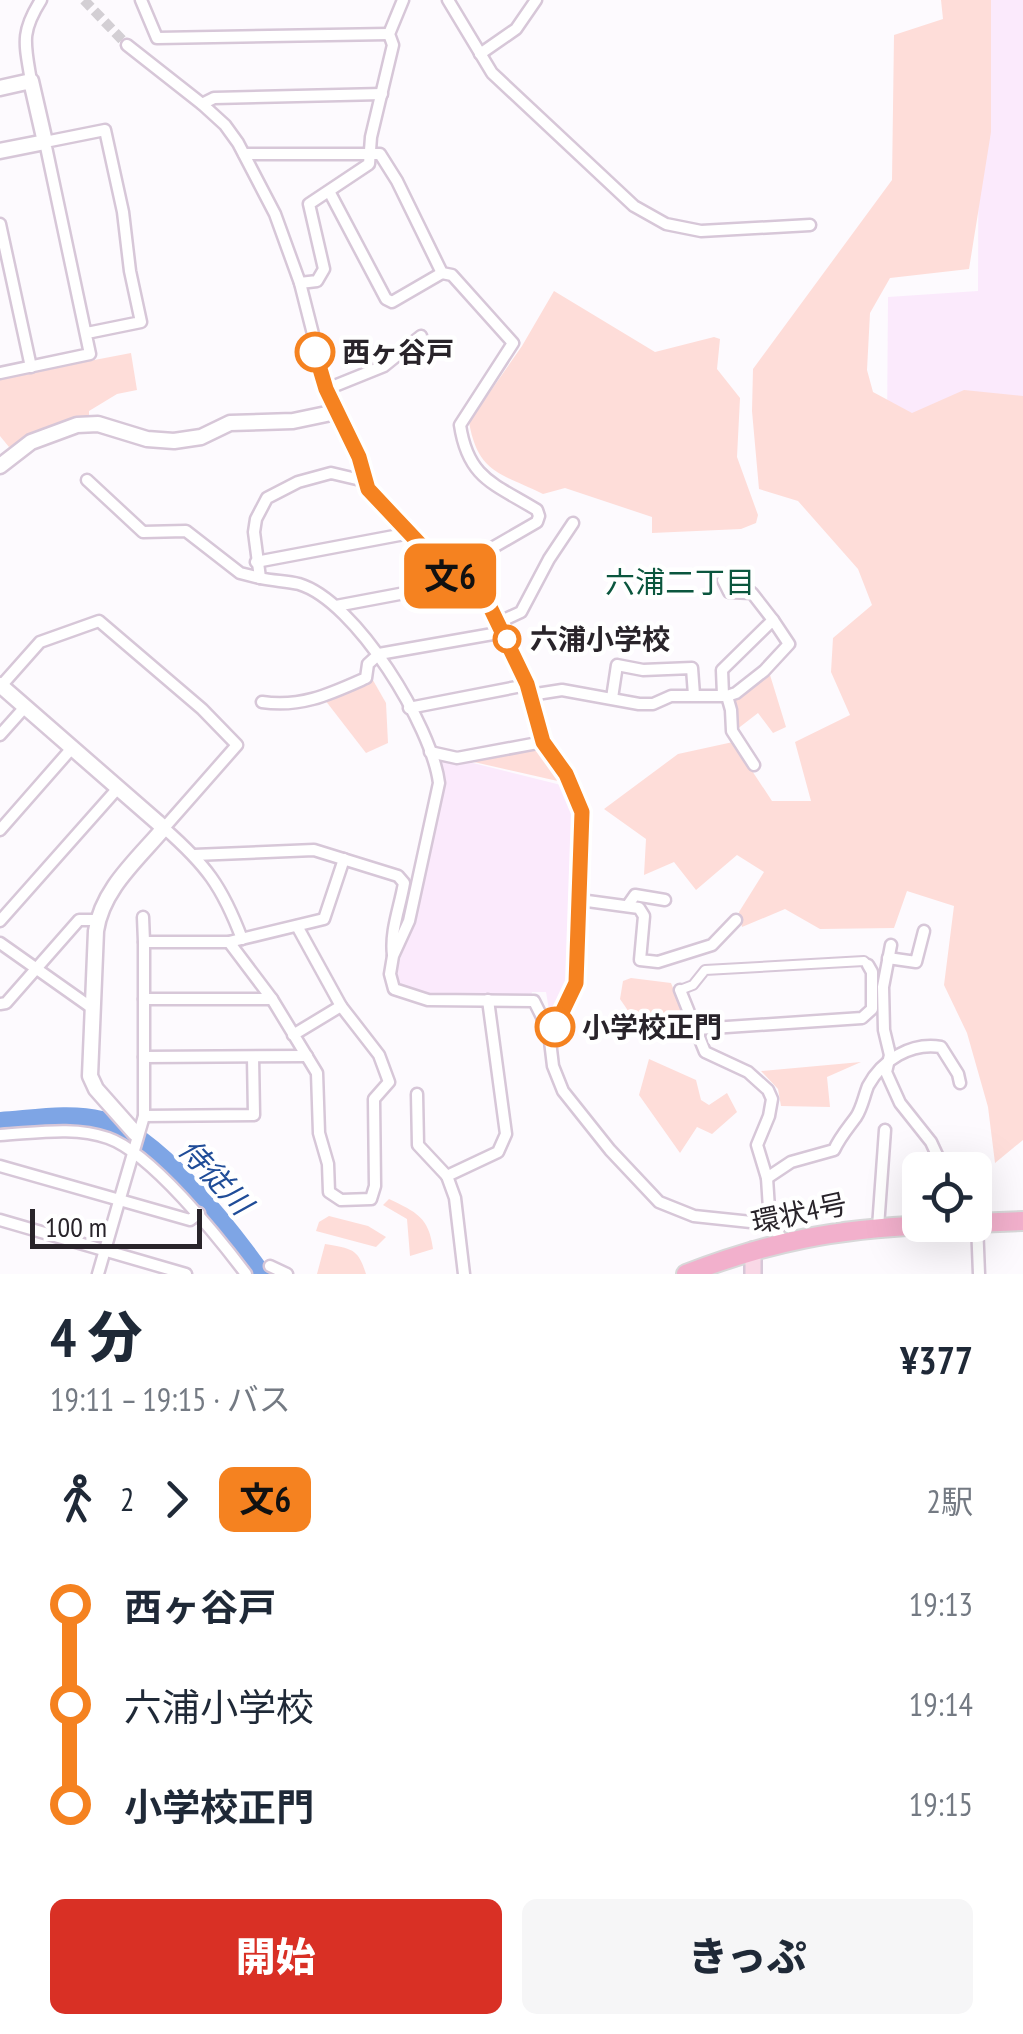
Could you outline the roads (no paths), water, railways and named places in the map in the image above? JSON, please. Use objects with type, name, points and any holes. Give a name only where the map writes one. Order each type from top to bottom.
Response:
[{"type":"main road","points":[[992,1222],[1023,1221]]},
{"type":"main road","name":"環状4号","points":[[686,1274],[756,1266],[784,1241],[902,1226]]},
{"type":"street","points":[[0,373],[90,354],[24,38],[27,22],[41,0]]},
{"type":"street","points":[[141,0],[157,38],[389,34]]},
{"type":"street","points":[[300,283],[317,280],[324,269],[309,204],[364,170],[370,156],[393,45],[389,34],[404,0]]},
{"type":"street","points":[[448,0],[492,74],[650,217],[701,231],[810,225]]},
{"type":"street","points":[[480,54],[516,28],[536,0]]},
{"type":"street","points":[[127,45],[225,125],[244,154],[275,214],[300,283],[326,389],[359,457],[365,481],[372,494],[448,574],[490,607],[529,690],[543,742],[566,774],[582,812],[576,983],[551,1034]]},
{"type":"street","points":[[0,88],[31,81]]},
{"type":"street","points":[[202,104],[214,98],[382,94]]},
{"type":"street","points":[[0,151],[105,130],[141,322],[87,333]]},
{"type":"street","points":[[244,154],[380,154],[442,273]]},
{"type":"street","points":[[330,193],[386,298],[392,302],[442,273],[452,275],[514,342],[460,425],[464,450],[478,474],[537,510],[539,516],[537,522],[448,574]]},
{"type":"street","points":[[0,224],[30,367]]},
{"type":"street","points":[[326,389],[384,366],[420,336]]},
{"type":"street","points":[[3,457],[77,425],[98,424],[147,440],[174,441],[200,436],[230,423],[293,421],[336,412]]},
{"type":"street","points":[[260,578],[253,546],[256,520],[274,492],[331,472],[365,481]]},
{"type":"street","points":[[88,480],[143,532],[186,530],[240,573],[302,585],[336,606],[379,654],[436,762],[439,783],[409,921],[393,956],[390,974],[394,988],[428,1000],[534,1002],[551,1034],[553,1066],[563,1092],[652,1196],[694,1216],[770,1224]]},
{"type":"street","points":[[262,702],[282,705],[318,699],[366,678],[368,664],[379,654],[502,627],[521,612],[548,559],[573,522]]},
{"type":"street","points":[[256,562],[410,532]]},
{"type":"street","points":[[409,708],[529,690],[562,690],[639,704],[652,704],[671,696],[736,693],[789,644],[752,594],[729,592],[723,580]]},
{"type":"street","points":[[336,606],[458,583]]},
{"type":"street","points":[[754,765],[732,732],[722,670],[773,620]]},
{"type":"street","points":[[242,939],[210,871],[164,828],[1,685],[40,642],[99,621],[202,709],[237,745],[164,828],[112,890],[98,920],[90,1076],[96,1089],[123,1116],[174,1188],[246,1274]]},
{"type":"street","points":[[612,698],[617,666],[643,670],[692,668],[694,695]]},
{"type":"street","points":[[0,735],[25,706]]},
{"type":"street","points":[[430,752],[457,758],[543,742]]},
{"type":"street","points":[[0,830],[72,748]]},
{"type":"street","points":[[0,922],[118,788]]},
{"type":"street","points":[[194,855],[314,850],[398,876],[404,883],[399,918],[391,937],[393,956]]},
{"type":"street","points":[[144,942],[228,942],[324,919],[344,859]]},
{"type":"street","points":[[628,904],[635,895],[664,900]]},
{"type":"street","points":[[580,900],[639,908],[644,916],[640,960],[658,962],[712,945],[736,920]]},
{"type":"street","points":[[98,1274],[138,1135],[144,1057],[144,917]]},
{"type":"street","points":[[0,1004],[6,1003],[79,920],[98,920]]},
{"type":"street","points":[[228,942],[272,999],[317,1073],[319,1133],[328,1164],[330,1192],[341,1200],[371,1199],[375,1186],[374,1099],[389,1082],[378,1055],[341,1006],[297,926]]},
{"type":"street","points":[[888,958],[916,962],[924,931]]},
{"type":"street","points":[[0,942],[92,1008]]},
{"type":"street","points":[[891,945],[883,988],[884,1030],[890,1055],[886,1072],[900,1104],[936,1152]]},
{"type":"street","points":[[697,1028],[862,1018],[872,1009],[872,972],[864,962],[704,970],[693,985],[680,990],[705,1052],[748,1072],[772,1099],[757,1145],[767,1178],[770,1224],[784,1241]]},
{"type":"street","points":[[144,999],[272,999]]},
{"type":"street","points":[[447,1176],[498,1152],[506,1134],[488,1000]]},
{"type":"street","points":[[293,1035],[341,1006]]},
{"type":"street","points":[[767,1178],[791,1162],[834,1150],[847,1124],[855,1118],[869,1085],[894,1056],[926,1044],[941,1046],[960,1083]]},
{"type":"street","points":[[0,1136],[74,1131],[110,1138],[254,1115],[254,1056]]},
{"type":"street","points":[[144,1057],[306,1056]]},
{"type":"street","points":[[416,1094],[418,1145],[447,1176],[456,1198],[464,1274]]},
{"type":"street","points":[[878,1227],[885,1130]]},
{"type":"street","points":[[0,1166],[190,1220],[198,1213]]},
{"type":"street","points":[[0,1220],[186,1274]]},
{"type":"street","points":[[977,1242],[979,1274]]},
{"type":"street","points":[[270,1266],[287,1274]]},
{"type":"waterway","name":"侍従川","points":[[0,1122],[77,1118],[122,1129],[145,1144],[190,1186],[261,1274]]},
{"type":"tunnel","points":[[84,0],[127,45]]},
{"type":"place","name":"西ヶ谷戸","points":[[315,352]]},
{"type":"place","name":"六浦小学校","points":[[507,639]]},
{"type":"place","name":"小学校正門","points":[[555,1027]]},
{"type":"district","name":"六浦二丁目","points":[[680,583]]}]
